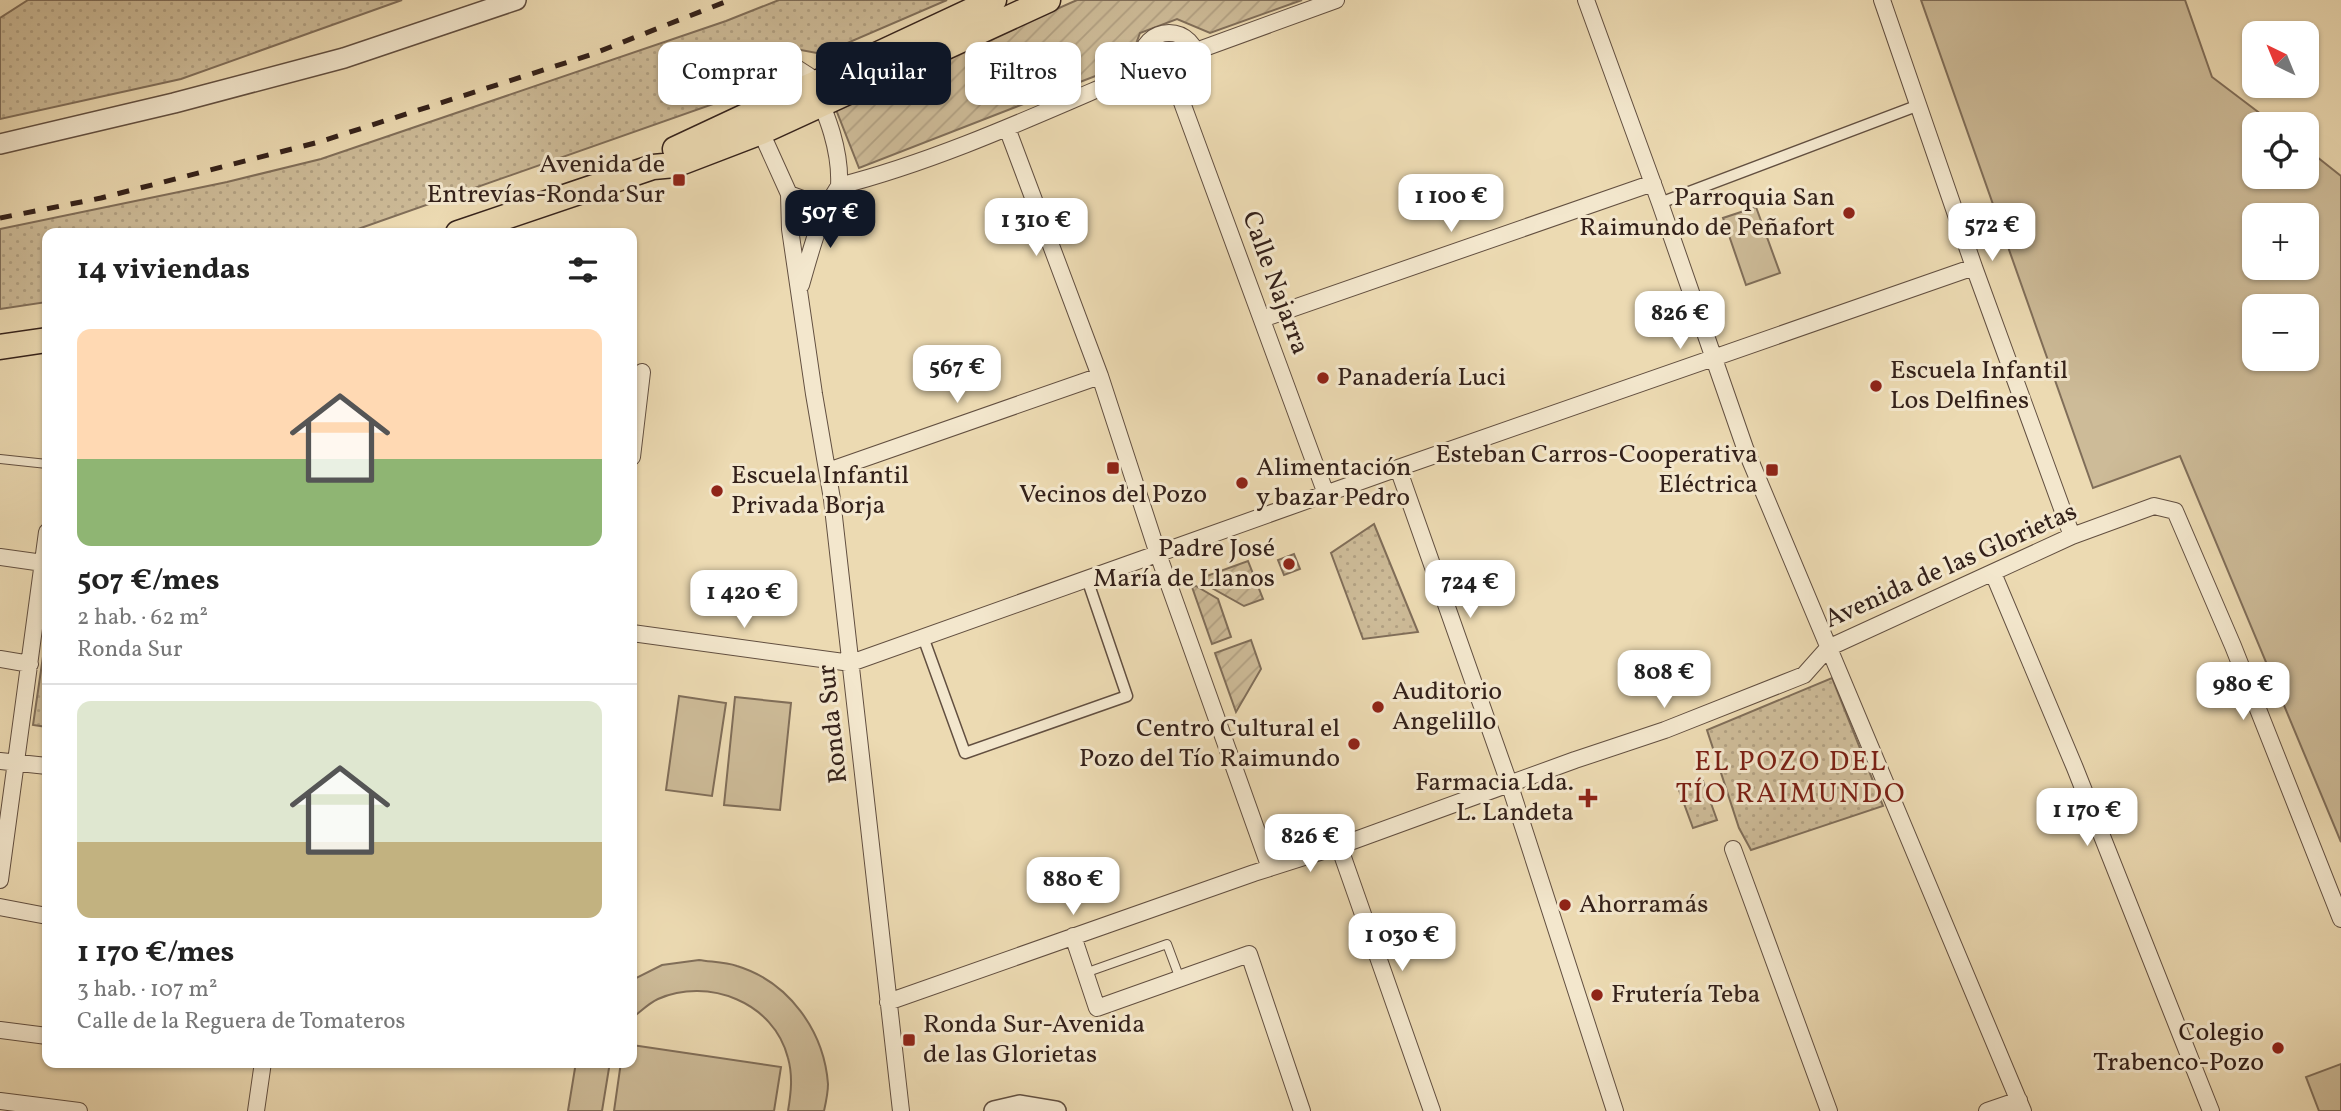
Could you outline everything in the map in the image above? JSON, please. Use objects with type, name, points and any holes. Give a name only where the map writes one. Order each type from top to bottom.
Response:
[{"type":"main road","points":[[915,42],[994,0]]},
{"type":"main road","points":[[944,42],[1048,0]]},
{"type":"main road","points":[[473,228],[653,167],[676,148],[758,123],[816,94]]},
{"type":"main road","points":[[0,347],[42,341]]},
{"type":"street","points":[[0,144],[174,103],[344,58],[516,0]]},
{"type":"street","points":[[1211,46],[1336,0]]},
{"type":"street","points":[[1586,0],[1745,448],[2021,1105],[1987,1111]]},
{"type":"street","points":[[1882,0],[1974,267],[2072,536]]},
{"type":"street","points":[[1149,42],[1159,34],[1170,32],[1182,35],[1192,42]]},
{"type":"street","points":[[789,194],[816,204],[835,192],[1007,128],[1095,90]]},
{"type":"street","name":"Ronda Sur","points":[[799,290],[816,233],[835,192],[840,169],[832,130],[823,105]]},
{"type":"street","name":"Calle Najarra","points":[[1183,105],[1326,494]]},
{"type":"street","points":[[1660,203],[1919,105]]},
{"type":"street","name":"Ronda Sur","points":[[758,123],[789,194],[790,229],[828,471],[901,1111]]},
{"type":"street","points":[[1007,128],[1100,376],[1158,554],[1269,868]]},
{"type":"street","points":[[1262,319],[1653,183]]},
{"type":"street","points":[[637,634],[851,663],[1974,267]]},
{"type":"street","points":[[637,414],[642,372]]},
{"type":"street","points":[[828,471],[1100,376]]},
{"type":"street","points":[[1398,468],[1509,783],[1615,1111]]},
{"type":"street","name":"Avenida de las Glorietas","points":[[888,1002],[1665,730],[1804,675],[1828,648],[2072,536],[2154,506],[2175,511],[2233,646],[2341,919]]},
{"type":"street","points":[[0,557],[42,563]]},
{"type":"street","points":[[1993,573],[2075,768],[2211,1111]]},
{"type":"street","points":[[923,637],[965,753],[1126,696],[1087,579]]},
{"type":"street","points":[[0,880],[8,762],[41,624],[42,594]]},
{"type":"street","points":[[0,659],[30,664]]},
{"type":"street","points":[[8,762],[42,765]]},
{"type":"street","points":[[1339,846],[1432,1111]]},
{"type":"street","points":[[1733,849],[1829,1111]]},
{"type":"street","points":[[0,907],[42,915]]},
{"type":"street","points":[[1073,936],[1097,1008],[1250,954],[1302,1111]]},
{"type":"street","points":[[0,1030],[42,1035]]},
{"type":"street","points":[[256,1111],[262,1068]]},
{"type":"street","points":[[0,1101],[79,1111]]},
{"type":"street","points":[[994,1111],[1020,1105],[1056,1111]]},
{"type":"lane","points":[[0,459],[42,463]]},
{"type":"lane","points":[[1085,973],[1167,944],[1180,979]]},
{"type":"shaded area","points":[[28,0],[402,0],[181,79],[0,119],[0,18]]},
{"type":"shaded area","points":[[779,0],[947,0],[850,42],[816,42],[816,53],[802,50],[802,42],[664,42]]},
{"type":"shaded area","points":[[1077,0],[1302,0],[1210,33],[1177,19],[1140,33],[1137,42],[1095,42],[1095,76],[1081,82],[1081,42],[982,42]]},
{"type":"shaded area","points":[[1921,0],[2185,0],[2212,77],[2258,112],[2242,112],[2242,189],[2319,189],[2319,159],[2341,176],[2341,842],[2180,456],[2093,488]]},
{"type":"shaded area","points":[[658,44],[658,105],[710,105],[361,228],[42,228],[42,303],[0,309],[0,229],[227,182],[321,159]]},
{"type":"shaded area","points":[[965,50],[965,105],[1021,105],[859,168],[835,107],[951,105],[951,56]]},
{"type":"shaded area","points":[[1756,207],[1780,273],[1746,285],[1723,218]]},
{"type":"shaded area","points":[[1374,524],[1418,632],[1363,639],[1331,553]]},
{"type":"shaded area","points":[[1294,554],[1300,569],[1284,575],[1278,560]]},
{"type":"shaded area","points":[[1248,561],[1263,599],[1244,606],[1203,583],[1201,578]]},
{"type":"shaded area","points":[[1196,586],[1218,599],[1231,637],[1212,644],[1192,587]]},
{"type":"shaded area","points":[[1251,640],[1261,669],[1236,712],[1215,653]]},
{"type":"shaded area","points":[[42,663],[42,726],[33,725]]},
{"type":"shaded area","points":[[1832,678],[1883,806],[1751,850],[1739,828],[1707,730]]},
{"type":"shaded area","points":[[679,696],[726,703],[712,796],[666,790]]},
{"type":"shaded area","points":[[735,697],[791,703],[780,810],[724,805]]},
{"type":"shaded area","points":[[1703,781],[1717,820],[1693,828],[1679,790]]},
{"type":"shaded area","points":[[699,960],[732,965],[756,973],[788,996],[811,1028],[825,1064],[828,1084],[824,1111],[788,1111],[791,1071],[780,1038],[769,1022],[736,999],[717,993],[677,993],[658,999],[637,1014],[637,978],[662,965]]},
{"type":"shaded area","points":[[637,1046],[781,1067],[774,1111],[614,1111],[620,1068],[637,1068]]},
{"type":"shaded area","points":[[2341,1064],[2341,1111],[2319,1111],[2306,1077]]},
{"type":"shaded area","points":[[575,1068],[609,1068],[602,1111],[568,1111]]},
{"type":"railway","points":[[0,218],[101,198],[319,142],[590,55],[730,0]]},
{"type":"place","name":"Avenida de Entrevías-Ronda Sur","points":[[679,180]]},
{"type":"place","name":"Parroquia San Raimundo de Peñafort","points":[[1849,213]]},
{"type":"place","name":"Panadería Luci","points":[[1323,378]]},
{"type":"place","name":"Escuela Infantil Los Delfines","points":[[1876,386]]},
{"type":"place","name":"Vecinos del Pozo","points":[[1113,468]]},
{"type":"place","name":"Esteban Carros-Cooperativa Eléctrica","points":[[1772,470]]},
{"type":"place","name":"Alimentación y bazar Pedro","points":[[1242,483]]},
{"type":"place","name":"Escuela Infantil Privada Borja","points":[[717,491]]},
{"type":"place","name":"Padre José María de Llanos","points":[[1289,564]]},
{"type":"place","name":"Auditorio Angelillo","points":[[1378,707]]},
{"type":"place","name":"Centro Cultural el Pozo del Tío Raimundo","points":[[1354,744]]},
{"type":"place","name":"Farmacia Lda. L. Landeta","points":[[1588,798]]},
{"type":"place","name":"Ahorramás","points":[[1565,905]]},
{"type":"place","name":"Frutería Teba","points":[[1597,995]]},
{"type":"place","name":"Ronda Sur-Avenida de las Glorietas","points":[[909,1040]]},
{"type":"place","name":"Colegio Trabenco-Pozo","points":[[2278,1048]]},
{"type":"district","name":"EL POZO DEL TÍO RAIMUNDO","points":[[1791,778]]}]
